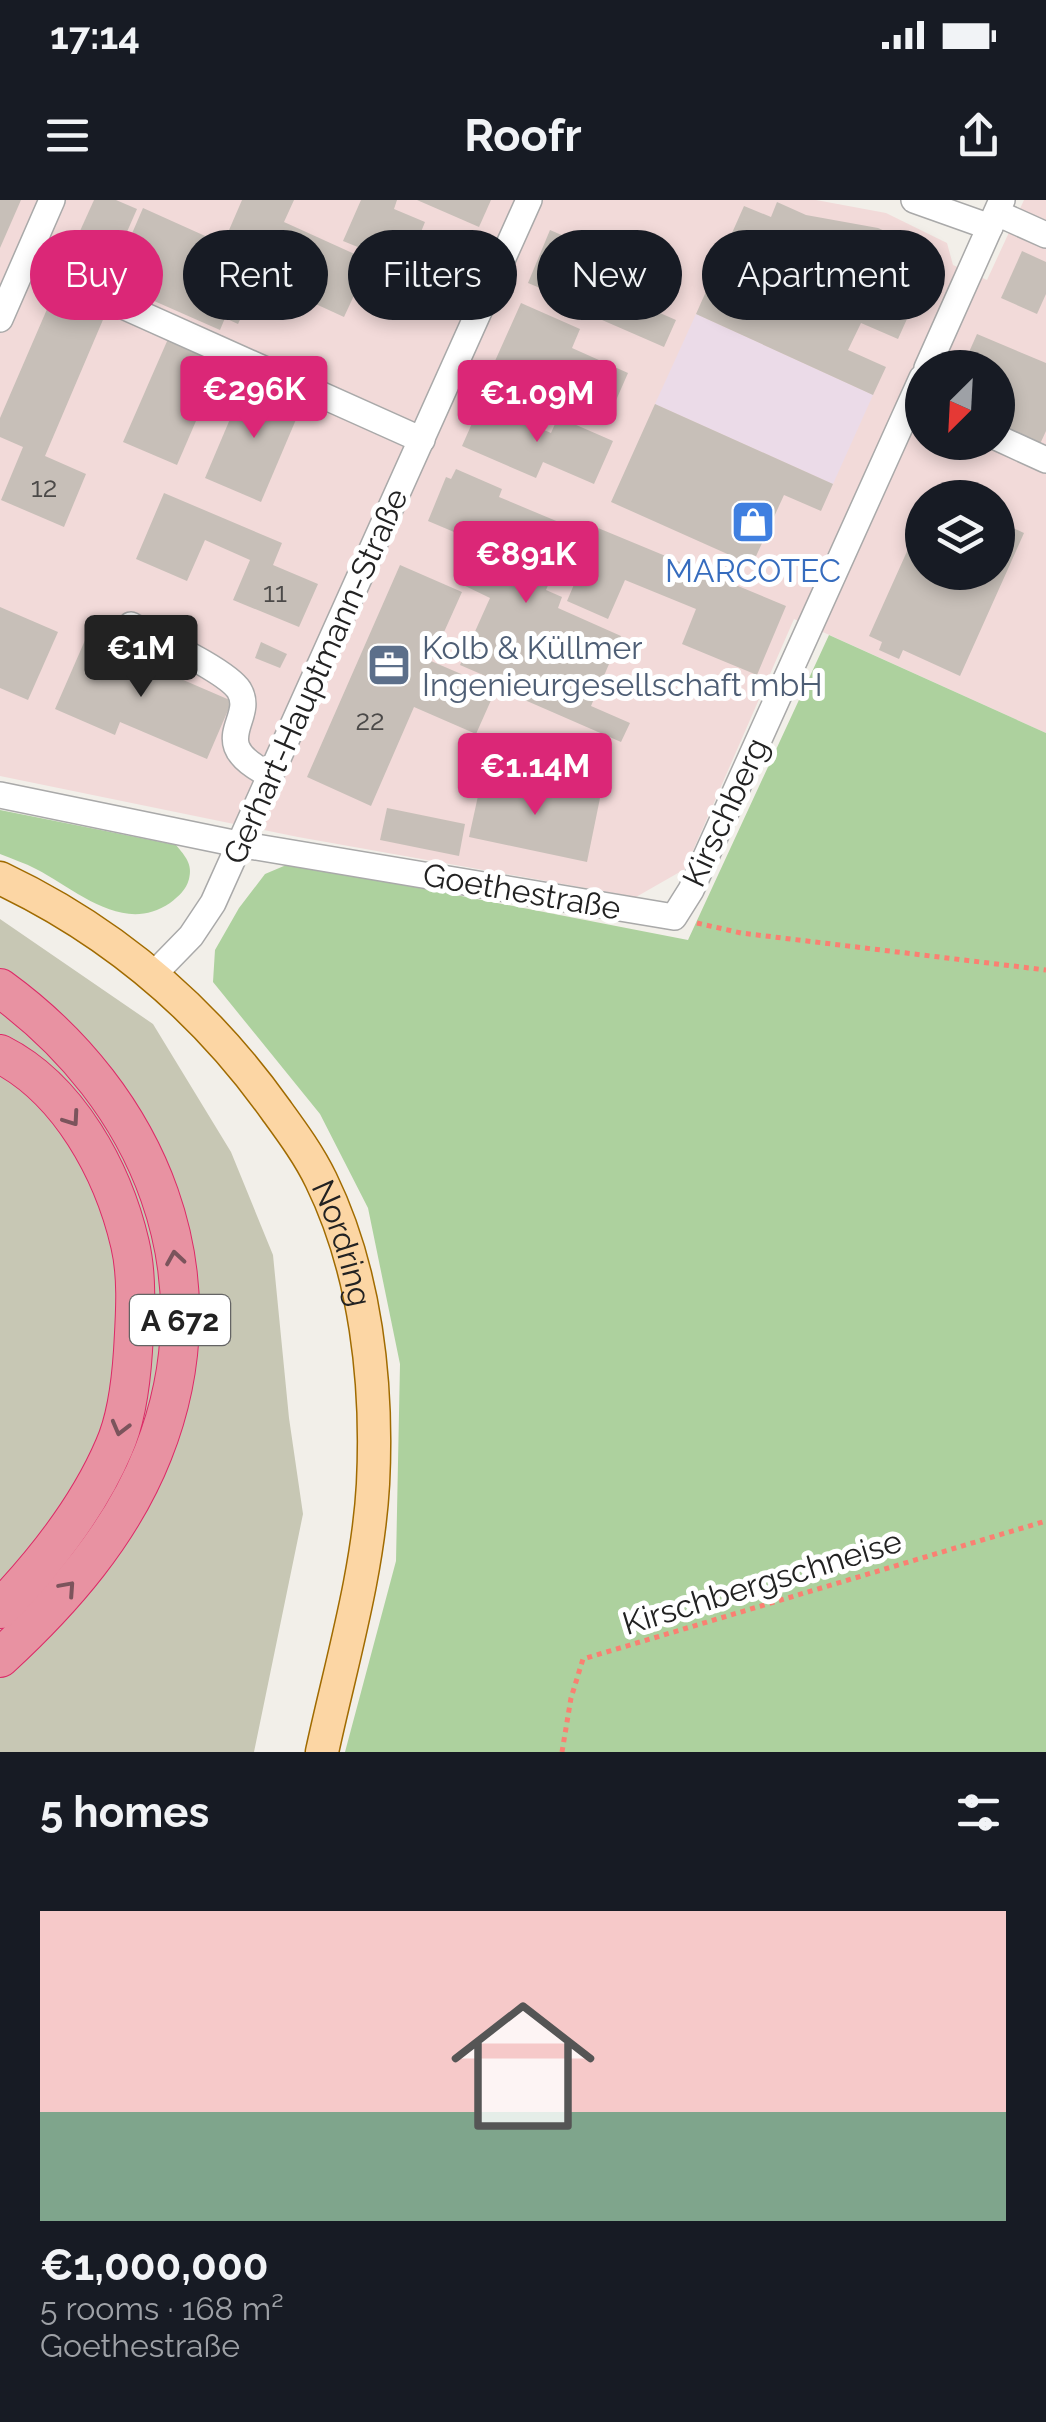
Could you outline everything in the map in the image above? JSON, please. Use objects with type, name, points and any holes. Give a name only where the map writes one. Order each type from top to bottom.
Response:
[{"type":"highway","name":"A 672","points":[[0,988],[63,1039],[122,1112],[144,1152],[172,1236],[180,1324],[175,1376],[165,1418],[133,1496],[81,1574],[0,1658]]},
{"type":"highway","name":"A 672","points":[[0,1054],[40,1082],[67,1110],[90,1146],[115,1194],[131,1247],[136,1308],[132,1383],[115,1446],[76,1518],[0,1609]]},
{"type":"main road","name":"Nordring","points":[[0,878],[114,944],[154,974],[213,1030],[302,1147],[335,1213],[370,1352],[373,1486],[366,1552],[322,1752]]},
{"type":"street","points":[[0,319],[52,200]]},
{"type":"street","name":"Gerhart-Hauptmann-Straße","points":[[154,974],[191,936],[213,904],[529,200]]},
{"type":"street","points":[[914,200],[996,213],[1046,234]]},
{"type":"street","points":[[935,350],[996,213]]},
{"type":"street","points":[[154,320],[422,440]]},
{"type":"street","name":"Kirschberg","points":[[674,917],[691,890],[905,424]]},
{"type":"street","points":[[1015,446],[1046,460]]},
{"type":"street","points":[[132,625],[223,676],[237,688],[242,698],[235,736],[239,752],[250,765],[270,775]]},
{"type":"street","name":"Goethestraße","points":[[0,795],[238,844],[674,917]]},
{"type":"path","points":[[674,917],[741,933],[1046,970]]},
{"type":"path","name":"Kirschbergschneise","points":[[562,1752],[570,1698],[583,1659],[1046,1521]]},
{"type":"shaded area","points":[[0,200],[816,200],[886,213],[921,230],[702,230],[702,320],[945,320],[945,242],[953,265],[987,280],[1024,200],[1046,200],[1046,733],[794,619],[685,869],[636,897],[298,837],[0,776]]},
{"type":"shaded area","points":[[696,314],[873,395],[833,484],[655,404]]},
{"type":"shaded area","points":[[0,919],[153,1024],[231,1152],[273,1255],[303,1514],[254,1752],[0,1752]]},
{"type":"green space","points":[[829,635],[1046,733],[1046,1752],[345,1752],[396,1561],[400,1364],[368,1208],[320,1114],[213,982],[215,950],[239,908],[265,874],[291,863],[688,940]]},
{"type":"green space","points":[[0,810],[176,845],[189,865],[188,883],[173,900],[152,912],[118,912],[101,906],[36,869],[0,854]]},
{"type":"building","points":[[0,200],[21,200],[0,248]]},
{"type":"building","points":[[94,200],[116,200],[137,209],[128,230],[80,230]]},
{"type":"building","points":[[242,200],[294,200],[284,222],[302,230],[229,230]]},
{"type":"building","points":[[361,200],[397,200],[394,209],[425,222],[422,230],[348,230],[348,243],[343,241]]},
{"type":"building","points":[[417,200],[491,200],[479,227]]},
{"type":"building","points":[[777,202],[806,215],[882,230],[733,230],[744,206],[771,217]]},
{"type":"building","points":[[143,208],[192,230],[183,230],[183,314],[163,305],[163,230],[133,230]]},
{"type":"building","points":[[328,242],[348,251],[348,308],[344,317],[328,310]]},
{"type":"building","points":[[1022,251],[1046,262],[1046,294],[1037,314],[1001,298]]},
{"type":"building","points":[[537,261],[537,287],[528,283]]},
{"type":"building","points":[[521,303],[537,310],[537,320],[560,320],[580,329],[572,348],[628,373],[610,414],[495,361],[513,320],[517,320]]},
{"type":"building","points":[[42,320],[103,320],[45,456],[86,474],[64,527],[1,500],[23,447],[0,437],[0,418]]},
{"type":"building","points":[[197,320],[224,320],[220,330]]},
{"type":"building","points":[[602,320],[676,320],[664,347]]},
{"type":"building","points":[[709,320],[906,320],[898,339],[861,323],[848,350],[886,367],[873,395]]},
{"type":"building","points":[[977,334],[1046,363],[1046,431],[1040,444],[1015,433],[1015,350],[970,350]]},
{"type":"building","points":[[168,339],[221,363],[177,465],[123,442]]},
{"type":"building","points":[[247,379],[303,403],[261,502],[205,478]]},
{"type":"building","points":[[481,403],[551,433],[558,417],[613,441],[594,484],[543,462],[536,478],[462,446]]},
{"type":"building","points":[[655,404],[833,484],[821,511],[784,495],[752,565],[611,502]]},
{"type":"building","points":[[456,469],[502,489],[499,497],[573,528],[546,590],[562,597],[558,608],[621,636],[591,706],[630,723],[621,742],[488,684],[490,678],[460,665],[490,598],[455,581],[473,540],[428,521],[446,477],[451,479]]},
{"type":"building","points":[[164,493],[282,543],[273,565],[318,584],[299,627],[233,600],[250,560],[205,540],[187,581],[136,559]]},
{"type":"building","points":[[598,528],[786,606],[757,675],[682,644],[696,609],[625,580],[608,619],[567,601]]},
{"type":"building","points":[[1015,529],[1024,533],[1015,553]]},
{"type":"building","points":[[905,556],[905,590],[998,590],[960,676],[903,650],[899,659],[879,650],[882,642],[869,636]]},
{"type":"building","points":[[400,565],[462,592],[431,661],[496,689],[476,734],[414,707],[371,806],[307,777]]},
{"type":"building","points":[[0,607],[58,632],[28,700],[0,688]]},
{"type":"building","points":[[86,638],[232,701],[207,759],[120,722],[115,735],[55,709]]},
{"type":"building","points":[[261,642],[287,654],[280,668],[255,658]]},
{"type":"building","points":[[483,773],[600,798],[587,862],[469,837]]},
{"type":"building","points":[[387,808],[465,824],[459,856],[380,840]]},
{"type":"place","name":"MARCOTEC","points":[[753,522]]},
{"type":"place","name":"Kolb & Küllmer Ingenieurgesellschaft mbH","points":[[389,665]]}]
